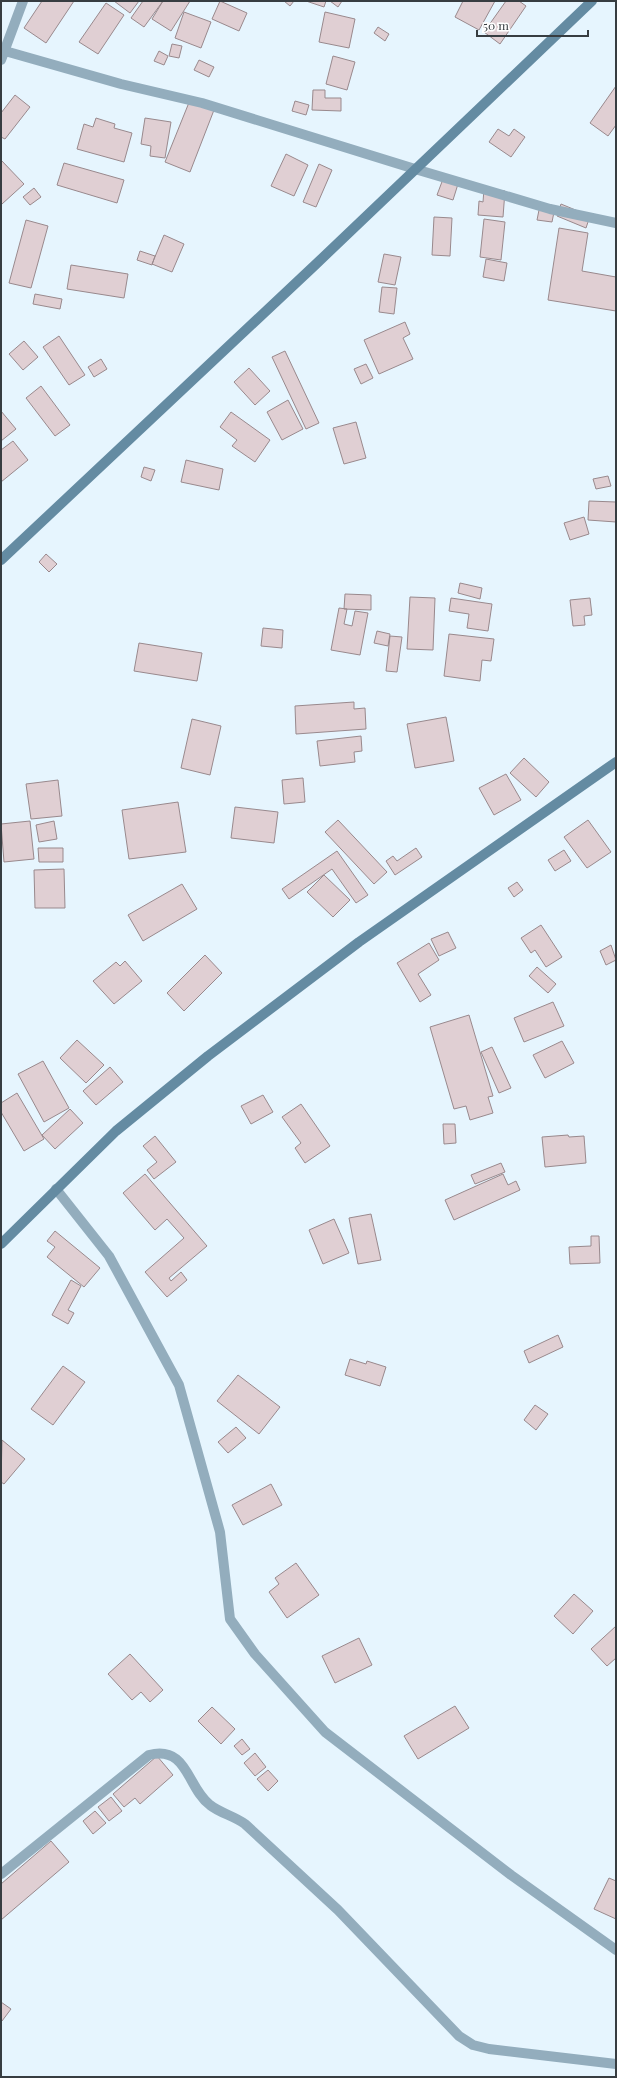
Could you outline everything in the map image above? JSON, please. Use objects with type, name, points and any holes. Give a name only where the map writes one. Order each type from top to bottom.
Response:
[{"type":"main road","points":[[1,560],[592,1]]},
{"type":"main road","points":[[1,1244],[116,1131],[208,1056],[358,942],[616,762]]},
{"type":"street","points":[[23,1],[3,55],[202,103],[415,170],[550,209],[616,222]]},
{"type":"street","points":[[56,1189],[109,1256],[179,1385],[220,1532],[230,1619],[255,1654],[325,1732],[510,1875],[616,1950]]},
{"type":"street","points":[[1,1874],[149,1755],[159,1752],[172,1755],[186,1769],[198,1792],[210,1805],[235,1817],[245,1824],[338,1910],[460,2036],[473,2045],[489,2049],[616,2064]]},
{"type":"building","points":[[42,1],[74,1],[46,43],[24,28]]},
{"type":"building","points":[[114,1],[139,1],[130,13]]},
{"type":"building","points":[[143,1],[163,1],[144,27],[131,18]]},
{"type":"building","points":[[163,1],[190,1],[171,31],[152,19]]},
{"type":"building","points":[[220,1],[247,13],[239,31],[212,19]]},
{"type":"building","points":[[284,1],[294,1],[290,6]]},
{"type":"building","points":[[306,1],[326,1],[324,7]]},
{"type":"building","points":[[330,1],[342,1],[338,7]]},
{"type":"building","points":[[463,1],[495,1],[479,30],[455,17]]},
{"type":"building","points":[[506,1],[519,1],[526,6],[500,44],[484,32]]},
{"type":"building","points":[[106,3],[124,15],[98,54],[79,42]]},
{"type":"building","points":[[184,12],[211,22],[201,48],[175,38]]},
{"type":"building","points":[[325,12],[355,19],[349,48],[319,42]]},
{"type":"building","points":[[378,27],[389,34],[385,41],[374,33]]},
{"type":"building","points":[[172,44],[182,46],[179,58],[169,56]]},
{"type":"building","points":[[159,51],[168,56],[164,65],[154,61]]},
{"type":"building","points":[[333,56],[355,62],[347,90],[326,84]]},
{"type":"building","points":[[199,60],[214,67],[209,77],[194,70]]},
{"type":"building","points":[[616,86],[616,125],[608,136],[590,123]]},
{"type":"building","points":[[313,90],[325,90],[325,98],[341,98],[341,111],[312,110]]},
{"type":"building","points":[[15,95],[30,107],[5,139],[1,137],[1,113]]},
{"type":"building","points":[[190,100],[214,110],[190,172],[165,162]]},
{"type":"building","points":[[295,101],[309,105],[306,115],[292,111]]},
{"type":"building","points":[[96,118],[115,124],[114,128],[132,133],[124,162],[77,149],[84,124],[93,127]]},
{"type":"building","points":[[145,118],[171,122],[165,158],[150,156],[151,146],[141,144]]},
{"type":"building","points":[[498,129],[509,136],[514,129],[525,137],[511,157],[489,142]]},
{"type":"building","points":[[286,154],[308,165],[294,196],[271,186]]},
{"type":"building","points":[[1,160],[24,184],[2,204],[1,203]]},
{"type":"building","points":[[64,163],[124,180],[117,203],[57,185]]},
{"type":"building","points":[[319,164],[332,170],[316,207],[303,202]]},
{"type":"building","points":[[443,179],[458,184],[453,200],[437,195]]},
{"type":"building","points":[[34,188],[41,197],[30,205],[23,197]]},
{"type":"building","points":[[484,189],[505,191],[503,217],[478,215],[479,201],[483,202]]},
{"type":"building","points":[[561,204],[590,216],[586,228],[557,216]]},
{"type":"building","points":[[539,210],[554,212],[552,222],[537,220]]},
{"type":"building","points":[[434,217],[452,218],[450,256],[432,255]]},
{"type":"building","points":[[484,219],[505,222],[501,260],[480,257]]},
{"type":"building","points":[[26,220],[48,226],[31,288],[9,283]]},
{"type":"building","points":[[559,228],[588,233],[582,271],[616,277],[616,311],[548,300]]},
{"type":"building","points":[[164,235],[184,244],[172,272],[152,264]]},
{"type":"building","points":[[140,251],[155,256],[152,265],[137,260]]},
{"type":"building","points":[[384,254],[401,257],[395,285],[378,282]]},
{"type":"building","points":[[486,259],[507,263],[504,281],[483,277]]},
{"type":"building","points":[[71,265],[128,274],[124,298],[67,289]]},
{"type":"building","points":[[382,287],[397,288],[394,314],[379,312]]},
{"type":"building","points":[[35,294],[62,299],[60,309],[33,304]]},
{"type":"building","points":[[405,322],[410,334],[403,338],[413,359],[379,374],[364,340]]},
{"type":"building","points":[[59,336],[85,375],[69,385],[43,347]]},
{"type":"building","points":[[24,341],[38,357],[23,370],[9,354]]},
{"type":"building","points":[[285,351],[319,423],[306,429],[272,357]]},
{"type":"building","points":[[101,359],[107,369],[94,377],[88,367]]},
{"type":"building","points":[[366,364],[373,378],[361,384],[354,369]]},
{"type":"building","points":[[249,368],[270,391],[255,405],[234,382]]},
{"type":"building","points":[[41,386],[70,425],[55,436],[26,398]]},
{"type":"building","points":[[288,400],[303,429],[282,440],[267,412]]},
{"type":"building","points":[[1,411],[16,429],[1,441]]},
{"type":"building","points":[[231,412],[270,440],[255,462],[232,446],[237,440],[220,427]]},
{"type":"building","points":[[356,422],[366,458],[344,464],[333,428]]},
{"type":"building","points":[[13,441],[28,460],[1,482],[1,450]]},
{"type":"building","points":[[186,460],[223,469],[219,490],[181,482]]},
{"type":"building","points":[[144,467],[155,470],[151,481],[141,477]]},
{"type":"building","points":[[608,476],[611,486],[596,489],[593,479]]},
{"type":"building","points":[[589,501],[616,502],[616,522],[588,520]]},
{"type":"building","points":[[584,517],[589,534],[570,540],[564,523]]},
{"type":"building","points":[[46,554],[57,564],[49,572],[39,562]]},
{"type":"building","points":[[460,583],[482,588],[480,599],[458,593]]},
{"type":"building","points":[[345,594],[371,595],[371,610],[344,609]]},
{"type":"building","points":[[410,597],[435,598],[433,650],[407,649]]},
{"type":"building","points":[[451,598],[492,604],[488,631],[467,628],[469,614],[449,611]]},
{"type":"building","points":[[590,598],[592,615],[584,616],[585,625],[573,626],[570,600]]},
{"type":"building","points":[[339,608],[347,609],[344,624],[352,626],[355,611],[368,613],[360,655],[331,650]]},
{"type":"building","points":[[263,628],[283,630],[282,648],[261,646]]},
{"type":"building","points":[[377,631],[390,634],[388,646],[374,643]]},
{"type":"building","points":[[449,634],[494,639],[491,661],[482,660],[480,681],[444,676]]},
{"type":"building","points":[[390,636],[402,637],[397,672],[386,671]]},
{"type":"building","points":[[139,643],[202,653],[197,681],[134,671]]},
{"type":"building","points":[[354,702],[354,709],[365,708],[366,729],[296,734],[295,706]]},
{"type":"building","points":[[446,717],[454,761],[415,768],[407,724]]},
{"type":"building","points":[[192,719],[221,726],[210,775],[181,768]]},
{"type":"building","points":[[361,736],[362,751],[354,752],[355,762],[320,766],[317,741]]},
{"type":"building","points":[[524,758],[549,782],[536,797],[510,773]]},
{"type":"building","points":[[506,774],[521,800],[494,815],[479,788]]},
{"type":"building","points":[[303,778],[305,802],[284,804],[282,780]]},
{"type":"building","points":[[58,780],[62,816],[31,819],[26,784]]},
{"type":"building","points":[[178,802],[186,852],[129,859],[122,810]]},
{"type":"building","points":[[235,807],[278,812],[274,843],[231,838]]},
{"type":"building","points":[[338,820],[387,872],[374,884],[325,832]]},
{"type":"building","points":[[588,820],[611,852],[587,868],[564,837]]},
{"type":"building","points":[[30,821],[34,859],[4,862],[1,824]]},
{"type":"building","points":[[54,821],[57,839],[39,842],[36,825]]},
{"type":"building","points":[[38,848],[63,848],[63,862],[39,862]]},
{"type":"building","points":[[416,848],[422,857],[395,875],[386,861],[393,856],[397,861]]},
{"type":"building","points":[[564,850],[571,861],[555,871],[548,860]]},
{"type":"building","points":[[337,851],[368,895],[356,903],[332,869],[289,899],[282,889]]},
{"type":"building","points":[[64,869],[65,908],[35,908],[34,870]]},
{"type":"building","points":[[324,875],[350,900],[333,917],[307,892]]},
{"type":"building","points":[[517,882],[523,890],[514,897],[508,888]]},
{"type":"building","points":[[182,884],[197,909],[143,941],[128,915]]},
{"type":"building","points":[[541,925],[562,957],[546,967],[535,950],[531,953],[521,938]]},
{"type":"building","points":[[448,932],[456,948],[439,956],[431,939]]},
{"type":"building","points":[[429,943],[439,960],[418,974],[431,995],[420,1002],[397,963]]},
{"type":"building","points":[[611,945],[616,960],[606,965],[600,951]]},
{"type":"building","points":[[205,955],[222,973],[184,1011],[167,993]]},
{"type":"building","points":[[125,961],[142,981],[114,1004],[93,981],[116,962],[120,966]]},
{"type":"building","points":[[537,967],[556,984],[548,993],[529,976]]},
{"type":"building","points":[[553,1002],[564,1026],[524,1042],[514,1018]]},
{"type":"building","points":[[469,1015],[493,1096],[488,1097],[493,1113],[470,1120],[466,1106],[454,1109],[430,1027]]},
{"type":"building","points":[[77,1040],[104,1065],[86,1083],[60,1058]]},
{"type":"building","points":[[562,1041],[574,1063],[545,1078],[533,1055]]},
{"type":"building","points":[[492,1047],[511,1088],[499,1093],[481,1052]]},
{"type":"building","points":[[43,1061],[69,1108],[44,1122],[18,1074]]},
{"type":"building","points":[[110,1067],[123,1082],[96,1105],[83,1091]]},
{"type":"building","points":[[17,1093],[44,1139],[24,1151],[1,1112],[1,1103]]},
{"type":"building","points":[[263,1095],[273,1112],[251,1124],[241,1106]]},
{"type":"building","points":[[301,1104],[330,1146],[305,1163],[295,1148],[301,1143],[282,1117]]},
{"type":"building","points":[[70,1109],[83,1123],[55,1149],[42,1135]]},
{"type":"building","points":[[443,1124],[455,1124],[456,1143],[444,1144]]},
{"type":"building","points":[[568,1135],[569,1137],[584,1136],[586,1163],[545,1167],[542,1137]]},
{"type":"building","points":[[155,1136],[176,1162],[154,1179],[147,1170],[157,1162],[143,1146]]},
{"type":"building","points":[[501,1163],[505,1172],[475,1184],[471,1175]]},
{"type":"building","points":[[145,1174],[207,1246],[169,1278],[171,1281],[181,1272],[187,1280],[167,1297],[145,1272],[184,1238],[167,1219],[155,1230],[123,1193]]},
{"type":"building","points":[[503,1174],[508,1185],[516,1181],[520,1190],[454,1220],[445,1200]]},
{"type":"building","points":[[371,1214],[381,1260],[358,1264],[349,1218]]},
{"type":"building","points":[[334,1219],[349,1253],[323,1264],[309,1230]]},
{"type":"building","points":[[55,1231],[100,1268],[84,1287],[47,1257],[55,1247],[47,1241]]},
{"type":"building","points":[[591,1236],[599,1236],[600,1263],[570,1264],[569,1247],[591,1246]]},
{"type":"building","points":[[71,1280],[81,1286],[68,1310],[74,1313],[68,1324],[52,1315]]},
{"type":"building","points":[[558,1335],[563,1347],[529,1363],[524,1351]]},
{"type":"building","points":[[350,1359],[366,1364],[367,1361],[386,1367],[380,1386],[345,1375]]},
{"type":"building","points":[[63,1366],[85,1382],[53,1425],[31,1409]]},
{"type":"building","points":[[238,1375],[280,1407],[259,1434],[217,1401]]},
{"type":"building","points":[[535,1405],[548,1414],[536,1430],[524,1420]]},
{"type":"building","points":[[236,1427],[246,1438],[228,1453],[218,1442]]},
{"type":"building","points":[[2,1440],[25,1459],[4,1484],[1,1482]]},
{"type":"building","points":[[271,1484],[282,1505],[243,1525],[232,1505]]},
{"type":"building","points":[[296,1563],[319,1595],[287,1618],[269,1592],[279,1584],[275,1578]]},
{"type":"building","points":[[574,1594],[593,1611],[573,1634],[554,1616]]},
{"type":"building","points":[[616,1626],[616,1658],[607,1666],[591,1649]]},
{"type":"building","points":[[359,1638],[372,1665],[335,1683],[322,1656]]},
{"type":"building","points":[[130,1654],[163,1690],[150,1702],[141,1692],[132,1700],[108,1674]]},
{"type":"building","points":[[455,1706],[469,1728],[418,1759],[404,1736]]},
{"type":"building","points":[[212,1707],[235,1729],[221,1744],[198,1721]]},
{"type":"building","points":[[242,1739],[250,1749],[242,1755],[234,1746]]},
{"type":"building","points":[[255,1753],[266,1767],[255,1776],[244,1763]]},
{"type":"building","points":[[157,1756],[173,1775],[140,1804],[135,1798],[124,1807],[113,1794]]},
{"type":"building","points":[[268,1770],[278,1781],[268,1791],[257,1779]]},
{"type":"building","points":[[111,1797],[122,1811],[109,1821],[98,1807]]},
{"type":"building","points":[[95,1811],[106,1823],[93,1834],[83,1821]]},
{"type":"building","points":[[51,1841],[69,1862],[1,1920],[1,1884]]},
{"type":"building","points":[[609,1878],[616,1881],[616,1919],[594,1909]]},
{"type":"building","points":[[1,2002],[11,2009],[2,2021],[1,2020]]}]
